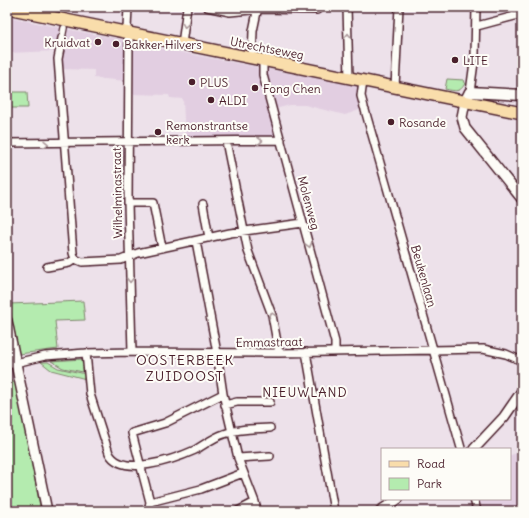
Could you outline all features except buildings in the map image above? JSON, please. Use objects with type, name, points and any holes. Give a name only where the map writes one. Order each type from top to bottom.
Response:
[{"type":"main road","name":"Utrechtseweg","points":[[7,8],[363,81],[467,97],[522,113]]},
{"type":"main road","points":[[467,97],[522,96]]},
{"type":"street","name":"Wilhelminastraat","points":[[128,7],[127,143],[132,352]]},
{"type":"street","points":[[182,44],[188,7]]},
{"type":"street","points":[[207,7],[230,12],[258,8],[295,8],[317,10]]},
{"type":"street","points":[[347,7],[349,78]]},
{"type":"street","points":[[395,87],[399,7]]},
{"type":"street","points":[[476,7],[475,55],[462,117],[465,128],[522,199]]},
{"type":"street","points":[[252,58],[253,31],[258,8]]},
{"type":"street","points":[[476,26],[522,14]]},
{"type":"street","points":[[64,28],[58,58],[73,253],[76,259],[82,262],[115,261],[162,248],[243,230],[303,223]]},
{"type":"street","name":"Molenweg","points":[[263,60],[263,75],[335,342],[335,352]]},
{"type":"street","name":"Beukenlaan","points":[[363,81],[361,96],[461,448]]},
{"type":"street","points":[[7,143],[64,144],[281,140]]},
{"type":"street","points":[[226,142],[248,251],[272,315],[280,353]]},
{"type":"street","points":[[128,203],[153,203],[162,248]]},
{"type":"street","points":[[203,204],[210,238]]},
{"type":"street","points":[[196,241],[225,405],[238,458],[257,511]]},
{"type":"street","points":[[47,267],[69,263],[76,259]]},
{"type":"street","points":[[7,320],[11,364],[47,511]]},
{"type":"street","name":"Emmastraat","points":[[11,364],[45,356],[86,353],[280,353],[483,348],[506,354],[522,361]]},
{"type":"street","points":[[306,352],[334,511]]},
{"type":"street","points":[[86,353],[90,394],[112,459],[118,463],[140,466],[177,457],[232,431],[270,428]]},
{"type":"street","points":[[475,448],[504,417],[522,391]]},
{"type":"street","points":[[148,511],[150,502],[132,433],[165,423],[223,394]]},
{"type":"street","points":[[225,405],[237,402],[270,402]]},
{"type":"street","points":[[238,458],[270,456]]},
{"type":"street","points":[[150,502],[214,485],[243,473]]},
{"type":"street","points":[[380,511],[396,500]]},
{"type":"street","points":[[474,500],[477,511]]},
{"type":"street","points":[[238,511],[255,502]]},
{"type":"shaded area","points":[[7,17],[61,28],[56,51],[8,53],[9,80],[7,83]]},
{"type":"shaded area","points":[[66,29],[125,40],[126,81],[94,78],[94,70],[62,69],[61,58]]},
{"type":"shaded area","points":[[133,43],[257,67],[275,130],[274,134],[271,137],[185,140],[183,99],[170,98],[169,95],[131,94]]},
{"type":"shaded area","points":[[268,69],[358,87],[362,109],[345,115],[305,105],[290,105],[275,109],[266,76]]},
{"type":"shaded area","points":[[522,452],[522,511],[482,511],[478,500],[511,500],[511,455]]},
{"type":"green space","points":[[447,79],[464,80],[465,83],[459,90],[454,91],[445,89]]},
{"type":"green space","points":[[10,92],[27,92],[28,108],[10,108]]},
{"type":"green space","points":[[83,301],[85,320],[55,321],[58,349],[19,354],[9,304]]},
{"type":"green space","points":[[83,359],[85,371],[83,372],[63,368],[51,361]]},
{"type":"green space","points":[[41,362],[48,362],[58,368],[86,374],[86,379],[51,370]]},
{"type":"green space","points":[[7,378],[16,384],[41,511],[7,511]]},
{"type":"place","name":"Kruidvat","points":[[98,42]]},
{"type":"place","name":"Bakker Hilvers","points":[[116,44]]},
{"type":"place","name":"LITE","points":[[455,60]]},
{"type":"place","name":"PLUS","points":[[192,82]]},
{"type":"place","name":"Fong Chen","points":[[255,88]]},
{"type":"place","name":"ALDI","points":[[211,100]]},
{"type":"place","name":"Rosande","points":[[391,122]]},
{"type":"place","name":"Remonstrantse kerk","points":[[158,132]]},
{"type":"district","name":"OOSTERBEEK ZUIDOOST","points":[[185,368]]},
{"type":"district","name":"NIEUWLAND","points":[[305,392]]}]
